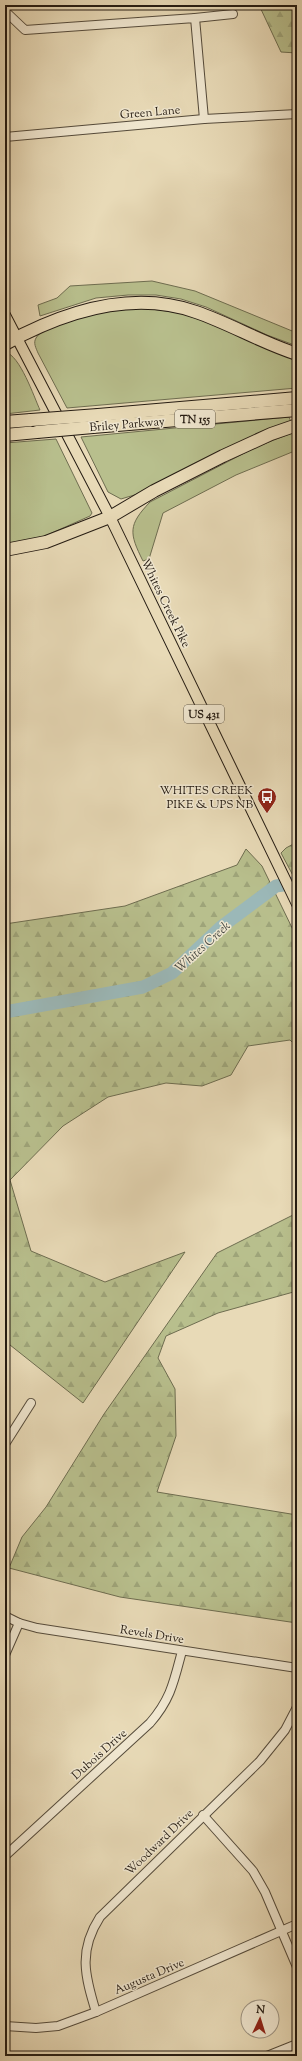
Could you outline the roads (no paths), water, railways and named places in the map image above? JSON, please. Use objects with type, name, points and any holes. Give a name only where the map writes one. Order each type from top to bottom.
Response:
[{"type":"highway","points":[[5,344],[16,338],[92,307],[113,303],[154,302],[196,312],[297,354]]},
{"type":"highway","name":"Briley Parkway","points":[[5,422],[297,398]]},
{"type":"highway","name":"Briley Parkway","points":[[5,435],[297,410]]},
{"type":"highway","points":[[5,550],[46,542],[110,517],[154,491],[223,456],[271,434],[297,425]]},
{"type":"main road","name":"Whites Creek Pike","points":[[5,315],[110,517],[297,904]]},
{"type":"street","points":[[5,11],[25,30],[233,14]]},
{"type":"street","points":[[195,18],[204,119]]},
{"type":"street","name":"Green Lane","points":[[5,137],[204,119],[297,114]]},
{"type":"street","points":[[5,1444],[8,1434],[31,1402]]},
{"type":"street","name":"Revels Drive","points":[[5,1616],[19,1623],[60,1632],[297,1668]]},
{"type":"street","points":[[5,1655],[19,1623]]},
{"type":"street","name":"Dubois Drive","points":[[5,1856],[150,1723],[165,1705],[170,1695],[182,1651]]},
{"type":"street","name":"Woodward Drive","points":[[96,2012],[85,1978],[84,1966],[86,1946],[94,1926],[110,1906],[276,1744],[291,1721],[297,1707]]},
{"type":"street","points":[[203,1815],[254,1871],[297,1967]]},
{"type":"street","name":"Augusta Drive","points":[[5,2026],[47,2028],[58,2026],[96,2012],[282,1932],[297,1924]]},
{"type":"street","points":[[267,2056],[297,2044]]},
{"type":"waterway","name":"Whites Creek","points":[[5,1012],[143,987],[172,973],[221,927],[276,886],[297,883]]},
{"type":"place","name":"WHITES CREEK PIKE & UPS NB","points":[[267,814]]}]
